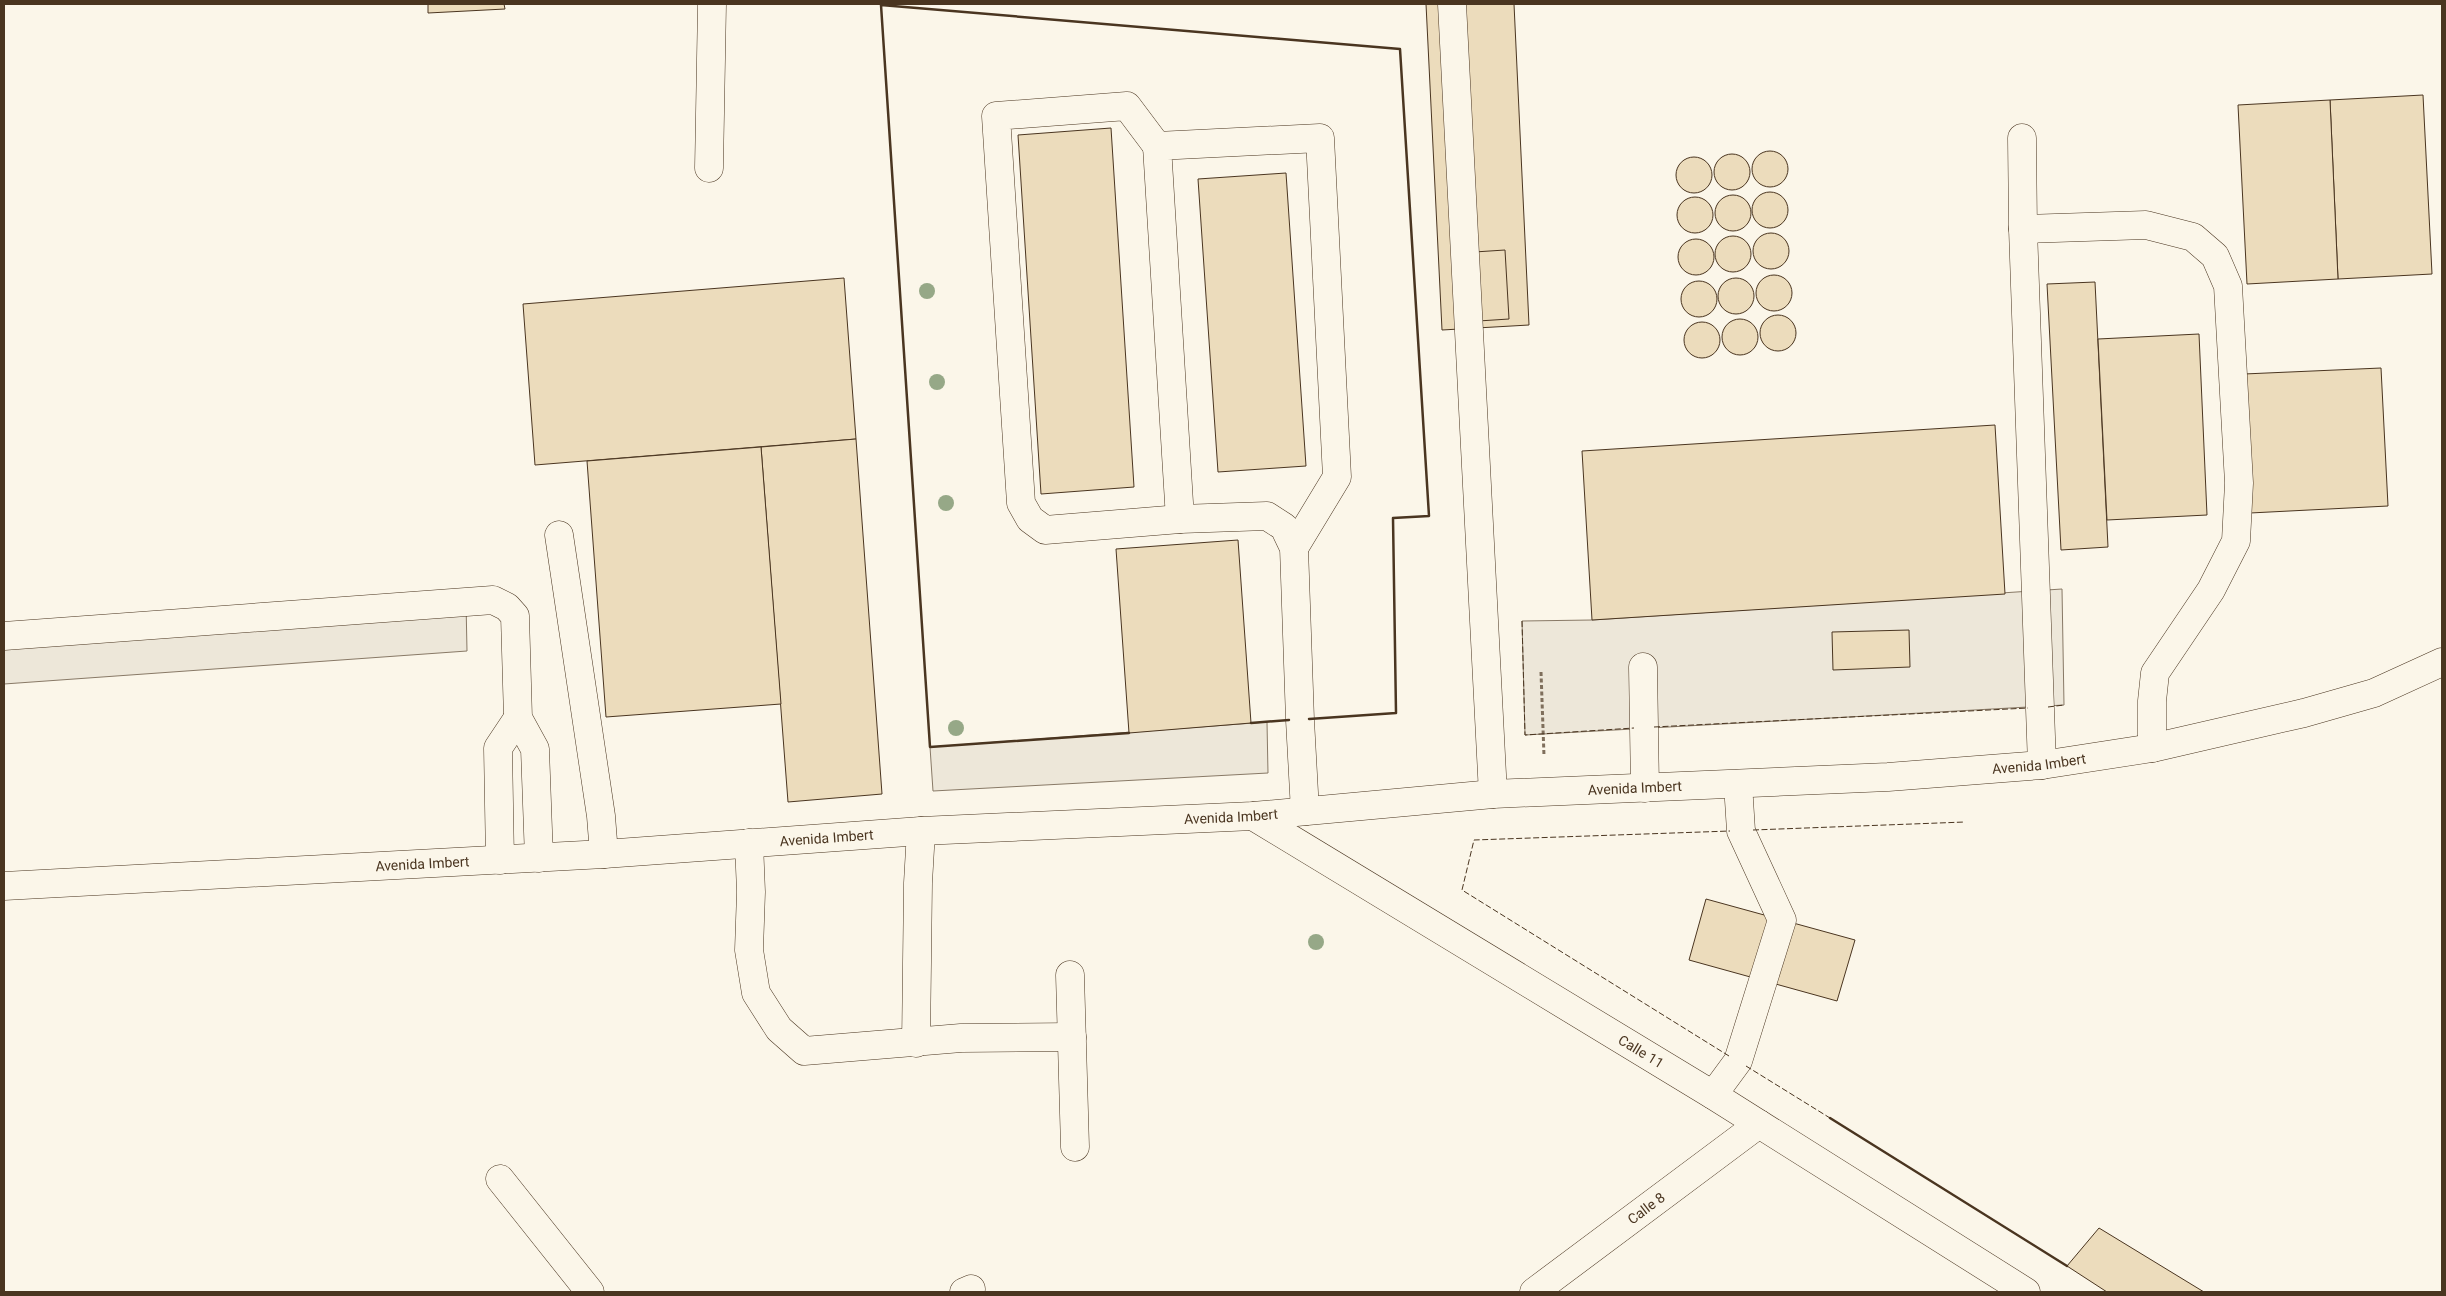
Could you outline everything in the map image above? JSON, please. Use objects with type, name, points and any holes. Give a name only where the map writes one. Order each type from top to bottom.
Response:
[{"type":"main road","points":[[709,168],[712,4]]},
{"type":"main road","points":[[1452,4],[1493,794]]},
{"type":"main road","points":[[1180,519],[1157,146],[1127,106],[996,116],[1021,503],[1030,519],[1045,530],[1180,519],[1267,516],[1284,527],[1294,548],[1305,811]]},
{"type":"main road","points":[[1157,146],[1320,138],[1337,477],[1294,548]]},
{"type":"main road","points":[[2022,138],[2023,229],[2042,764]]},
{"type":"main road","points":[[2023,229],[2146,225],[2193,237],[2215,256],[2228,286],[2239,483],[2236,540],[2211,590],[2154,673],[2152,748]]},
{"type":"main road","points":[[559,535],[601,816],[604,854]]},
{"type":"main road","points":[[4,636],[493,600],[507,607],[515,616],[518,718],[535,749],[540,858]]},
{"type":"main road","name":"Avenida Imbert","points":[[4,886],[540,858],[921,831],[1254,816],[1493,794],[1888,778],[2042,764],[2152,748],[2304,713],[2374,693],[2442,662]]},
{"type":"main road","points":[[1643,667],[1646,788]]},
{"type":"main road","points":[[500,860],[498,748],[518,718]]},
{"type":"main road","points":[[1713,1095],[1738,1061],[1782,920],[1741,830],[1738,784]]},
{"type":"main road","name":"Calle 11","points":[[1254,816],[1713,1095],[2026,1292]]},
{"type":"main road","points":[[916,1043],[918,883],[921,831]]},
{"type":"main road","points":[[748,843],[751,892],[749,950],[756,993],[779,1029],[804,1052],[961,1038],[1072,1037]]},
{"type":"main road","points":[[1070,975],[1075,1147]]},
{"type":"main road","name":"Calle 8","points":[[1534,1292],[1759,1124]]},
{"type":"main road","points":[[500,1179],[590,1292]]},
{"type":"path","points":[[1541,672],[1546,791]]},
{"type":"shaded area","points":[[2062,589],[2064,705],[1525,735],[1522,621],[1592,620]]},
{"type":"shaded area","points":[[466,602],[467,651],[4,684],[4,636]]},
{"type":"shaded area","points":[[1267,722],[1268,773],[933,791],[930,747]]},
{"type":"building","points":[[428,4],[504,4],[505,9],[428,13]]},
{"type":"building","points":[[1426,4],[1514,4],[1529,325],[1442,330]]},
{"type":"building","points":[[2423,95],[2432,274],[2338,279],[2330,100]]},
{"type":"building","points":[[2330,100],[2338,279],[2247,284],[2238,105]]},
{"type":"building","points":[[1111,128],[1134,487],[1041,494],[1018,135]]},
{"type":"building","points":[[1770,151],[1777,152],[1783,156],[1787,162],[1787,176],[1783,182],[1777,186],[1770,187],[1763,186],[1757,182],[1753,176],[1752,169],[1753,162],[1757,156],[1763,152]]},
{"type":"building","points":[[1732,154],[1739,155],[1745,159],[1749,165],[1749,179],[1745,185],[1739,189],[1732,190],[1725,189],[1719,185],[1715,179],[1714,172],[1715,165],[1719,159],[1725,155]]},
{"type":"building","points":[[1694,157],[1701,158],[1707,162],[1711,168],[1711,182],[1707,188],[1701,192],[1694,193],[1687,192],[1681,188],[1677,182],[1676,175],[1677,168],[1681,162],[1687,158]]},
{"type":"building","points":[[1286,173],[1306,466],[1218,472],[1198,179]]},
{"type":"building","points":[[1770,192],[1777,193],[1783,197],[1787,203],[1787,217],[1783,223],[1777,227],[1770,228],[1763,227],[1757,223],[1753,217],[1752,210],[1753,203],[1757,197],[1763,193]]},
{"type":"building","points":[[1733,195],[1740,196],[1746,200],[1750,206],[1750,220],[1746,226],[1740,230],[1733,231],[1726,230],[1720,226],[1716,220],[1715,213],[1716,206],[1720,200],[1726,196]]},
{"type":"building","points":[[1695,197],[1702,198],[1708,202],[1712,208],[1712,222],[1708,228],[1702,232],[1695,233],[1688,232],[1682,228],[1678,222],[1677,215],[1678,208],[1682,202],[1688,198]]},
{"type":"building","points":[[1771,233],[1778,234],[1784,238],[1788,244],[1788,258],[1784,264],[1778,268],[1771,269],[1764,268],[1758,264],[1754,258],[1753,251],[1754,244],[1758,238],[1764,234]]},
{"type":"building","points":[[1733,236],[1740,237],[1746,241],[1750,247],[1750,261],[1746,267],[1740,271],[1733,272],[1726,271],[1720,267],[1716,261],[1715,254],[1716,247],[1720,241],[1726,237]]},
{"type":"building","points":[[1696,239],[1703,240],[1709,244],[1713,250],[1713,264],[1709,270],[1703,274],[1696,275],[1689,274],[1683,270],[1679,264],[1678,257],[1679,250],[1683,244],[1689,240]]},
{"type":"building","points":[[1505,250],[1509,319],[1463,322],[1459,253]]},
{"type":"building","points":[[1774,275],[1781,276],[1787,280],[1791,286],[1791,300],[1787,306],[1781,310],[1774,311],[1767,310],[1761,306],[1757,300],[1756,293],[1757,286],[1761,280],[1767,276]]},
{"type":"building","points":[[844,278],[856,439],[535,465],[523,304]]},
{"type":"building","points":[[1736,278],[1743,279],[1749,283],[1753,289],[1753,303],[1749,309],[1743,313],[1736,314],[1729,313],[1723,309],[1719,303],[1718,296],[1719,289],[1723,283],[1729,279]]},
{"type":"building","points":[[1699,281],[1706,282],[1712,286],[1716,292],[1716,306],[1712,312],[1706,316],[1699,317],[1692,316],[1686,312],[1682,306],[1681,299],[1682,292],[1686,286],[1692,282]]},
{"type":"building","points":[[2095,282],[2108,547],[2061,550],[2047,284]]},
{"type":"building","points":[[1778,315],[1785,316],[1791,320],[1795,326],[1795,340],[1791,346],[1785,350],[1778,351],[1771,350],[1765,346],[1761,340],[1760,333],[1761,326],[1765,320],[1771,316]]},
{"type":"building","points":[[1740,319],[1747,320],[1753,324],[1757,330],[1757,344],[1753,350],[1747,354],[1740,355],[1733,354],[1727,350],[1723,344],[1722,337],[1723,330],[1727,324],[1733,320]]},
{"type":"building","points":[[1702,322],[1709,323],[1715,327],[1719,333],[1719,347],[1715,353],[1709,357],[1702,358],[1695,357],[1689,353],[1685,347],[1684,340],[1685,333],[1689,327],[1695,323]]},
{"type":"building","points":[[2199,334],[2207,515],[2107,520],[2098,339]]},
{"type":"building","points":[[2381,368],[2388,506],[2250,513],[2244,374]]},
{"type":"building","points":[[1995,425],[2005,594],[1592,620],[1582,451]]},
{"type":"building","points":[[856,439],[882,794],[788,802],[761,447]]},
{"type":"building","points":[[761,447],[781,704],[606,717],[587,461]]},
{"type":"building","points":[[1238,540],[1251,723],[1129,733],[1116,549]]},
{"type":"building","points":[[1909,630],[1910,667],[1833,670],[1832,632]]},
{"type":"building","points":[[1706,899],[1855,940],[1837,1001],[1689,960]]},
{"type":"building","points":[[2099,1228],[2204,1292],[2107,1292],[2067,1266]]},
{"type":"fence","points":[[1522,621],[1525,735],[1634,728]]},
{"type":"fence","points":[[2048,707],[2064,705]]},
{"type":"fence","points":[[1654,727],[2028,708]]},
{"type":"fence","points":[[1753,830],[1965,822]]},
{"type":"fence","points":[[1729,1056],[1462,890],[1474,840],[1730,831]]},
{"type":"fence","points":[[1746,1066],[1830,1118]]},
{"type":"wall","points":[[1129,733],[930,747],[881,5],[1400,49],[1429,516],[1393,518],[1396,713],[1309,719]]},
{"type":"wall","points":[[1251,723],[1289,720]]},
{"type":"wall","points":[[1830,1118],[2067,1266]]}]
